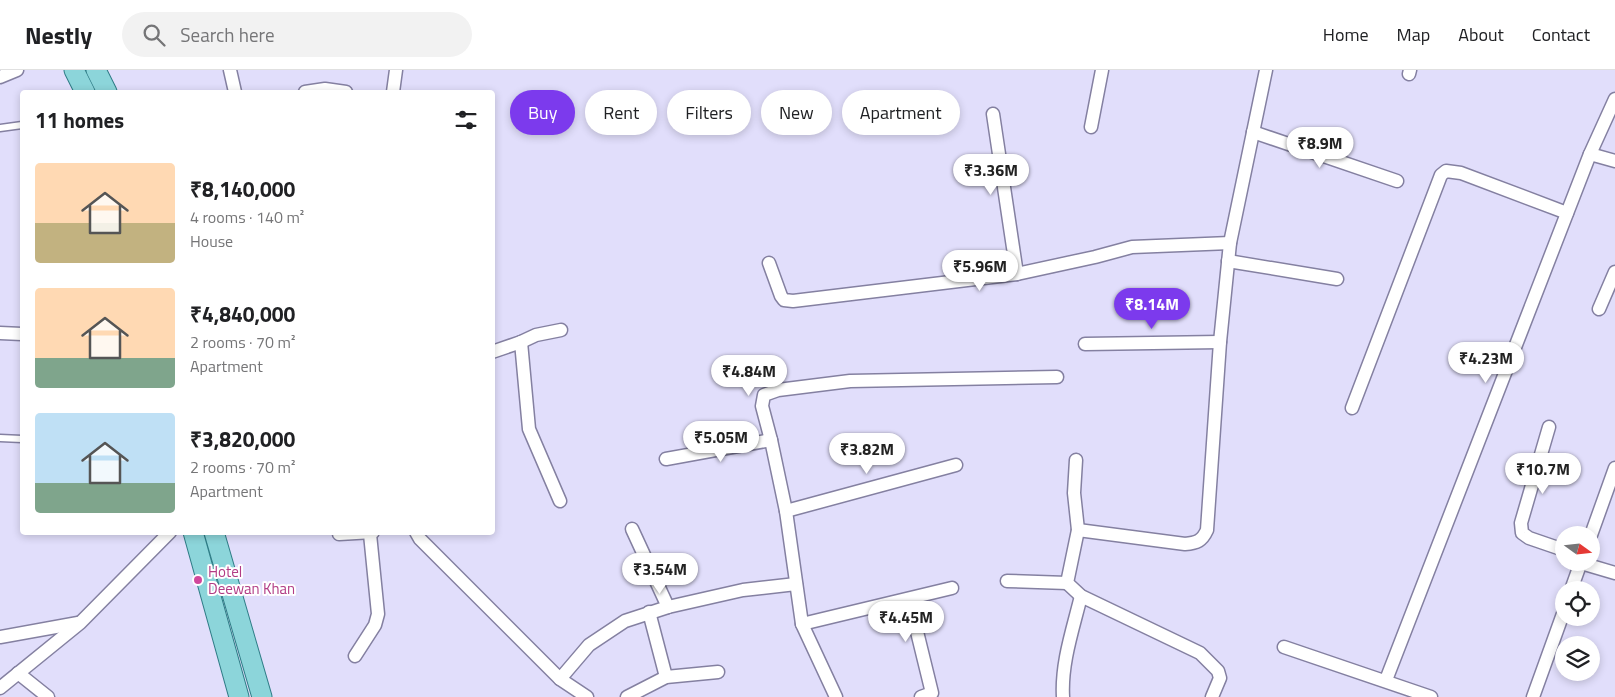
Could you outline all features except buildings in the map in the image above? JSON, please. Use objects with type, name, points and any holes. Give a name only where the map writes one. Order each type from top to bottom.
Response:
[{"type":"main road","points":[[74,70],[84,90]]},
{"type":"main road","points":[[96,70],[106,90]]},
{"type":"main road","points":[[194,535],[239,697]]},
{"type":"main road","points":[[215,535],[262,697]]},
{"type":"street","points":[[0,76],[17,70]]},
{"type":"street","points":[[230,70],[235,90]]},
{"type":"street","points":[[393,90],[396,70]]},
{"type":"street","points":[[1091,127],[1102,70]]},
{"type":"street","points":[[1078,530],[1195,544],[1203,538],[1207,530],[1220,342],[1230,243],[1266,70]]},
{"type":"street","points":[[318,90],[332,90]]},
{"type":"street","points":[[1386,680],[1590,154],[1615,99]]},
{"type":"street","points":[[993,114],[1018,274]]},
{"type":"street","points":[[1253,132],[1397,181]]},
{"type":"street","points":[[1590,154],[1615,162]]},
{"type":"street","points":[[1352,408],[1441,175],[1446,171],[1461,172],[1568,213]]},
{"type":"street","points":[[769,263],[781,296],[784,300],[793,301],[1018,274],[1132,247],[1230,243]]},
{"type":"street","points":[[1228,261],[1337,279]]},
{"type":"street","points":[[1599,309],[1615,272]]},
{"type":"street","points":[[495,351],[536,335],[562,330]]},
{"type":"street","points":[[0,334],[20,334]]},
{"type":"street","points":[[521,342],[528,429],[560,501]]},
{"type":"street","points":[[1085,344],[1220,342]]},
{"type":"street","points":[[836,697],[802,624],[786,511],[762,406],[764,395],[770,392],[850,381],[1057,377]]},
{"type":"street","points":[[1549,427],[1521,523],[1522,533],[1529,538],[1555,547]]},
{"type":"street","points":[[666,459],[771,440]]},
{"type":"street","points":[[1067,583],[1078,530],[1074,493],[1076,460]]},
{"type":"street","points":[[786,511],[956,465]]},
{"type":"street","points":[[1594,526],[1615,468]]},
{"type":"street","points":[[632,529],[668,607]]},
{"type":"street","points":[[0,688],[80,622],[167,535]]},
{"type":"street","points":[[355,656],[375,625],[378,614],[371,535]]},
{"type":"street","points":[[418,535],[560,679],[587,697]]},
{"type":"street","points":[[1600,569],[1615,573]]},
{"type":"street","points":[[1007,581],[1067,583],[1081,596],[1200,653],[1218,671],[1220,678],[1212,697]]},
{"type":"street","points":[[560,679],[579,656],[598,638],[625,621],[648,612],[742,590],[796,584]]},
{"type":"street","points":[[802,624],[952,588]]},
{"type":"street","points":[[1063,697],[1062,680],[1081,596]]},
{"type":"street","points":[[909,599],[929,696]]},
{"type":"street","points":[[648,612],[666,677]]},
{"type":"street","points":[[0,637],[80,622]]},
{"type":"street","points":[[1533,697],[1559,626]]},
{"type":"street","points":[[1284,647],[1386,680],[1431,697]]},
{"type":"street","points":[[627,697],[666,677],[718,672]]},
{"type":"street","points":[[18,673],[48,697]]},
{"type":"lane","points":[[0,128],[20,124]]},
{"type":"lane","points":[[0,438],[20,439]]},
{"type":"place","name":"Hotel Deewan Khan","points":[[198,580]]}]
